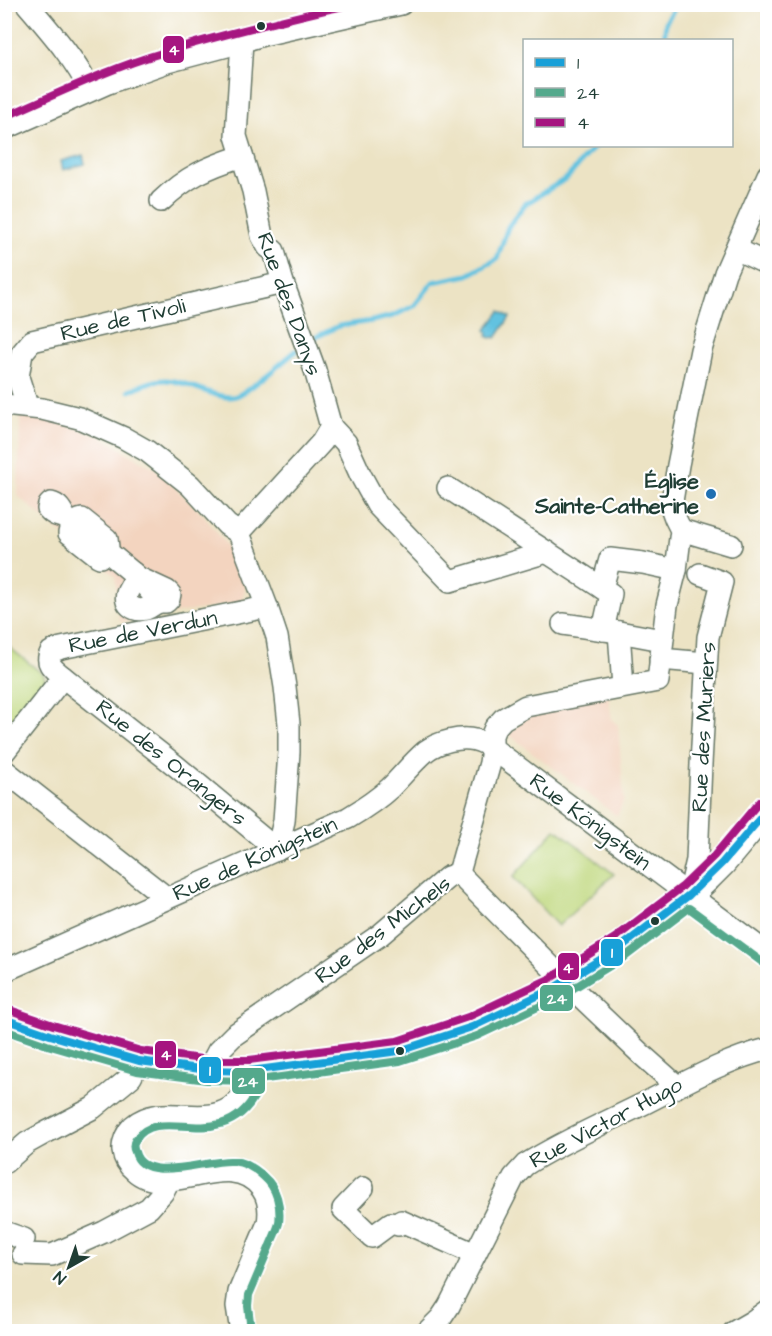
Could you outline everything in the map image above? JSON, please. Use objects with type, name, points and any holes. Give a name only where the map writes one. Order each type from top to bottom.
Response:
[{"type":"main road","points":[[4,1019],[139,1061],[208,1070],[250,1071],[399,1050],[472,1027],[566,981],[621,946],[689,895],[722,863],[768,808]]},
{"type":"street","points":[[27,4],[72,60],[90,90]]},
{"type":"street","points":[[4,129],[90,90],[167,62],[242,42],[335,12],[401,4]]},
{"type":"street","name":"Rue des Danys","points":[[242,42],[236,136],[253,191],[262,236],[268,247],[274,250],[283,283],[315,370],[331,427]]},
{"type":"street","points":[[161,201],[189,177],[242,156]]},
{"type":"street","points":[[661,650],[667,604],[684,570],[681,530],[671,507],[701,350],[725,273],[768,175]]},
{"type":"street","points":[[736,249],[768,265]]},
{"type":"street","name":"Rue de Tivoli","points":[[15,406],[25,399],[18,377],[22,353],[32,341],[283,283]]},
{"type":"street","points":[[15,406],[79,418],[147,451],[190,485],[227,525],[239,533],[276,637],[285,687],[289,753],[284,821],[277,850]]},
{"type":"street","points":[[239,533],[322,442],[331,427],[346,443],[361,476],[378,505],[450,581],[547,552]]},
{"type":"street","points":[[448,488],[611,594],[611,631],[623,687]]},
{"type":"street","points":[[70,522],[69,533],[98,556],[105,550],[136,575],[167,591],[170,594],[169,599],[166,602],[153,603],[144,609],[137,610],[130,607],[126,600],[127,592],[136,575]]},
{"type":"street","points":[[681,530],[731,545]]},
{"type":"street","points":[[602,588],[610,559],[684,570]]},
{"type":"street","name":"Rue des Muriers","points":[[684,570],[722,582],[708,637],[698,860],[689,895]]},
{"type":"street","name":"Rue de Verdun","points":[[63,677],[49,663],[49,656],[55,650],[267,608]]},
{"type":"street","points":[[563,624],[611,631],[661,650],[706,663]]},
{"type":"street","name":"Rue des Michels","points":[[208,1070],[218,1052],[234,1035],[380,935],[448,877],[460,875],[460,868],[490,763],[492,735],[503,719],[526,706],[658,681],[661,650]]},
{"type":"street","points":[[4,752],[63,677]]},
{"type":"street","name":"Rue des Orangers","points":[[63,677],[176,766],[277,850]]},
{"type":"street","name":"Rue de Königstein","points":[[4,971],[363,810],[389,790],[427,751],[436,745],[448,741],[473,739],[492,748]]},
{"type":"street","name":"Rue Königstein","points":[[492,748],[768,954]]},
{"type":"street","points":[[4,770],[167,898]]},
{"type":"street","points":[[460,875],[641,1054],[677,1086]]},
{"type":"street","name":"Rue Victor Hugo","points":[[427,1332],[449,1306],[514,1177],[525,1165],[677,1086],[738,1058],[768,1049]]},
{"type":"street","points":[[4,1163],[27,1143],[93,1108],[130,1077],[139,1061]]},
{"type":"street","points":[[241,1332],[237,1306],[239,1292],[268,1223],[270,1212],[264,1192],[257,1182],[247,1176],[229,1171],[169,1180],[143,1177],[129,1166],[123,1152],[126,1136],[130,1129],[141,1120],[158,1115],[203,1116],[228,1111],[245,1093],[250,1080],[250,1071]]},
{"type":"street","points":[[17,1242],[52,1255],[105,1232],[150,1208],[169,1180]]},
{"type":"street","points":[[363,1188],[343,1209],[372,1237],[391,1223],[398,1226],[401,1221],[475,1254]]},
{"type":"street","points":[[734,1332],[768,1310]]},
{"type":"shaded area","points":[[20,416],[42,417],[98,436],[156,469],[205,517],[241,564],[247,581],[241,603],[120,622],[115,576],[18,496]]},
{"type":"shaded area","points":[[608,694],[612,720],[618,725],[624,800],[617,816],[508,734],[535,709]]},
{"type":"green space","points":[[5,644],[44,675],[46,683],[5,735]]},
{"type":"green space","points":[[556,829],[614,874],[558,926],[513,877]]},
{"type":"water","points":[[83,155],[85,164],[63,170],[61,161]]},
{"type":"water","points":[[500,311],[510,317],[496,338],[491,338],[487,336],[486,330]]},
{"type":"waterway","points":[[664,39],[666,22],[677,4]]},
{"type":"waterway","points":[[316,337],[339,326],[393,316],[414,306],[433,282],[468,275],[497,259],[508,227],[525,204],[567,178],[594,147]]},
{"type":"waterway","points":[[129,391],[150,382],[164,380],[182,383],[221,396],[236,396],[258,382],[296,351]]},
{"type":"transit line","name":"4","points":[[4,117],[144,58],[234,32],[351,4]]},
{"type":"transit line","name":"4","points":[[7,1009],[141,1051],[209,1060],[249,1060],[397,1041],[468,1017],[549,979],[615,938],[682,887],[714,856],[760,801]]},
{"type":"transit line","name":"1","points":[[4,1019],[139,1061],[208,1070],[250,1071],[399,1051],[472,1027],[554,988],[621,947],[689,895],[722,863],[768,809]]},
{"type":"transit line","name":"24","points":[[4,1030],[137,1071],[207,1080],[251,1081],[400,1061],[477,1036],[559,997],[626,956],[689,908],[762,962]]},
{"type":"transit line","name":"24","points":[[251,1330],[249,1295],[279,1223],[279,1204],[272,1186],[253,1168],[232,1161],[178,1168],[150,1167],[140,1162],[134,1150],[134,1142],[147,1129],[160,1126],[209,1126],[226,1122],[242,1112],[256,1094]]},
{"type":"place","name":"Église Sainte-Catherine","points":[[711,494]]}]
